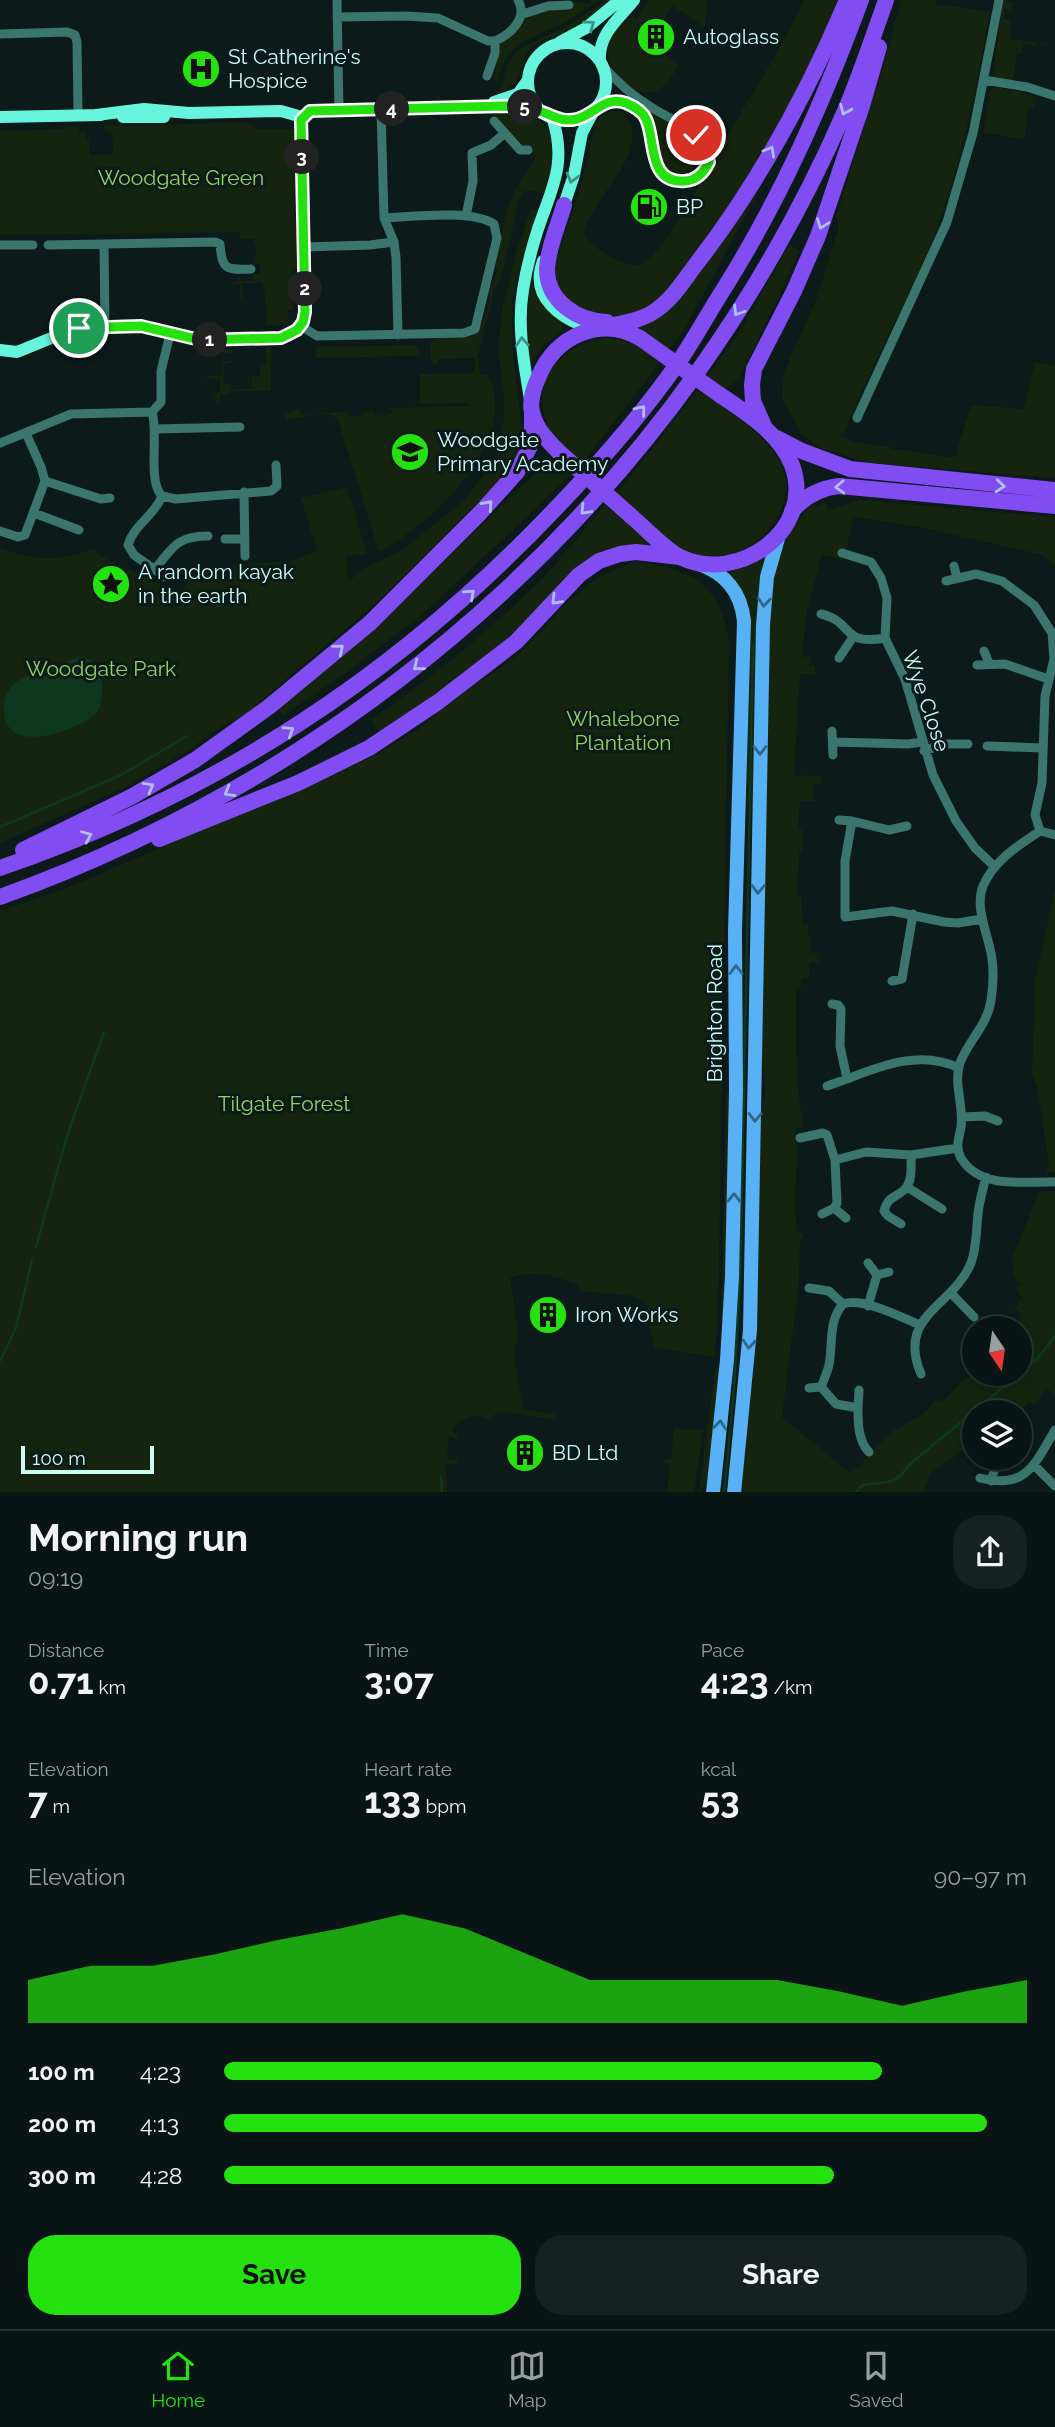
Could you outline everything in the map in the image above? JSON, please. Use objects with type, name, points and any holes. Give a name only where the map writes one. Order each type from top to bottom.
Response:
[{"type":"highway","points":[[0,861],[120,802],[201,756],[270,706],[370,623],[481,513],[517,472],[532,442],[535,386],[550,355],[567,340],[652,313],[672,296],[718,236],[763,164],[831,38],[847,0]]},
{"type":"highway","points":[[0,868],[75,841],[151,807],[216,775],[291,730],[344,695],[428,629],[513,553],[598,463],[665,379],[704,323],[743,259],[793,165],[837,67],[861,0]]},
{"type":"highway","points":[[6,895],[210,820],[319,774],[362,752],[438,702],[516,642],[579,575],[599,561],[636,552],[719,564],[741,560],[768,547],[779,535],[792,511],[794,473],[785,453],[756,410],[752,394],[754,369],[794,291],[818,236],[870,82],[886,0]]},
{"type":"highway","points":[[6,895],[142,837],[245,783],[388,690],[485,610],[542,556],[616,477],[684,391],[734,318],[777,246],[827,150],[864,62],[886,0]]},
{"type":"highway","points":[[564,205],[548,260],[548,276],[554,294],[568,309],[587,319],[603,322],[633,320]]},
{"type":"highway","points":[[596,329],[620,330],[640,338],[795,448],[850,469],[1055,490]]},
{"type":"highway","points":[[532,411],[542,434],[559,452],[631,516],[685,559]]},
{"type":"highway","points":[[792,511],[813,493],[839,486],[1055,506]]},
{"type":"main road","name":"Brighton Road","points":[[734,1492],[750,1330],[763,625],[767,577],[779,535]]},
{"type":"main road","name":"Brighton Road","points":[[685,559],[715,570],[727,580],[738,594],[744,621],[735,931],[736,1090],[732,1277],[727,1360],[713,1492]]},
{"type":"street","points":[[337,0],[338,110]]},
{"type":"street","points":[[518,0],[523,14]]},
{"type":"street","points":[[532,411],[522,341],[522,304],[537,231],[558,172],[560,146],[547,115],[530,96],[530,67],[545,49],[580,32],[620,0]]},
{"type":"street","points":[[596,329],[577,325],[562,316],[547,300],[540,284],[541,266],[574,175],[582,133],[606,87],[600,45],[634,0]]},
{"type":"street","points":[[857,418],[947,222],[961,180],[999,0]]},
{"type":"street","points":[[337,17],[438,18],[488,41],[495,41],[519,21],[523,14],[548,6],[569,5]]},
{"type":"street","points":[[0,33],[67,32],[75,35],[78,114]]},
{"type":"street","points":[[487,76],[495,53],[495,41]]},
{"type":"street","points":[[0,117],[78,114],[152,118],[189,113],[281,111],[302,117],[314,111],[477,106],[521,107],[573,120],[619,102],[627,103],[643,114],[649,127],[654,159],[660,170],[683,181],[699,176],[707,166],[709,153],[699,137],[632,94],[594,54],[582,47],[556,44]]},
{"type":"street","points":[[477,106],[514,96],[523,89],[528,80]]},
{"type":"street","points":[[984,80],[1027,87],[1055,96]]},
{"type":"street","points":[[382,110],[384,218],[396,254],[398,335]]},
{"type":"street","points":[[0,350],[17,352],[71,330],[105,327],[141,326],[200,340],[281,338],[293,333],[300,326],[305,312],[302,117]]},
{"type":"street","points":[[494,121],[520,150],[528,150]]},
{"type":"street","points":[[466,216],[473,181],[472,153],[491,145],[505,133]]},
{"type":"street","points":[[300,326],[317,336],[464,333],[470,332],[477,325],[498,234],[491,222],[466,216],[384,218]]},
{"type":"street","points":[[48,245],[218,242],[224,266],[232,270],[251,269]]},
{"type":"street","points":[[304,247],[394,242]]},
{"type":"street","points":[[104,244],[105,327]]},
{"type":"street","points":[[0,245],[33,245]]},
{"type":"street","points":[[0,443],[71,414],[152,412],[160,405],[161,371],[170,334]]},
{"type":"street","points":[[152,412],[156,429],[155,482],[162,496],[176,499],[271,491],[277,486],[276,465]]},
{"type":"street","points":[[156,429],[240,426]]},
{"type":"street","points":[[0,531],[24,536],[45,481],[26,433]]},
{"type":"street","points":[[45,481],[101,499],[110,498]]},
{"type":"street","points":[[244,492],[245,556]]},
{"type":"street","points":[[162,496],[128,545],[134,555],[165,577]]},
{"type":"street","points":[[34,513],[79,530]]},
{"type":"street","points":[[155,569],[178,541],[193,536],[208,536]]},
{"type":"street","points":[[225,540],[245,539]]},
{"type":"street","name":"Wye Close","points":[[842,553],[871,562],[881,578],[887,598],[885,638],[905,679],[923,746],[951,812],[975,848],[994,866]]},
{"type":"street","points":[[954,566],[957,578]]},
{"type":"street","points":[[946,582],[970,574],[982,574],[1002,581],[1024,596],[1049,626],[1054,659],[1048,679],[1042,783],[1035,814],[1040,831]]},
{"type":"street","points":[[821,614],[837,619],[853,637],[863,640],[885,638]]},
{"type":"street","points":[[839,658],[853,637]]},
{"type":"street","points":[[984,651],[989,663]]},
{"type":"street","points":[[978,666],[989,663],[1014,667],[1048,679]]},
{"type":"street","points":[[832,731],[833,755]]},
{"type":"street","points":[[833,741],[923,746],[968,744]]},
{"type":"street","points":[[987,746],[1042,748]]},
{"type":"street","points":[[839,820],[889,830],[907,826]]},
{"type":"street","points":[[852,821],[840,917],[892,911],[944,922],[982,919]]},
{"type":"street","points":[[1040,831],[994,866],[982,891],[982,919],[992,958],[990,1004],[985,1022],[964,1053],[958,1068],[962,1117],[958,1148],[968,1166],[986,1177],[1019,1183],[1055,1182]]},
{"type":"street","points":[[1040,831],[1055,835]]},
{"type":"street","points":[[892,981],[902,979],[913,914]]},
{"type":"street","points":[[832,1004],[841,1009],[841,1046],[847,1079]]},
{"type":"street","points":[[827,1086],[912,1060],[935,1060],[958,1068]]},
{"type":"street","points":[[962,1117],[985,1116],[998,1121]]},
{"type":"street","points":[[800,1138],[823,1133],[827,1135],[835,1160],[838,1188],[834,1208]]},
{"type":"street","points":[[835,1160],[874,1152],[911,1155],[958,1148]]},
{"type":"street","points":[[901,1224],[884,1211],[890,1199],[907,1187],[911,1176],[911,1155]]},
{"type":"street","points":[[921,1374],[914,1348],[920,1325],[929,1312],[951,1293],[968,1270],[973,1258],[979,1204],[986,1177]]},
{"type":"street","points":[[907,1187],[942,1209]]},
{"type":"street","points":[[822,1213],[834,1208]]},
{"type":"street","points":[[834,1208],[846,1218]]},
{"type":"street","points":[[868,1263],[877,1275]]},
{"type":"street","points":[[877,1275],[889,1272]]},
{"type":"street","points":[[868,1306],[877,1275]]},
{"type":"street","points":[[809,1288],[829,1291],[843,1304]]},
{"type":"street","points":[[951,1293],[973,1316]]},
{"type":"street","points":[[821,1387],[828,1368],[833,1327],[843,1304],[850,1302],[868,1306],[920,1325]]},
{"type":"street","points":[[809,1388],[821,1387]]},
{"type":"street","points":[[821,1387],[836,1404],[858,1408]]},
{"type":"street","points":[[859,1390],[858,1424],[862,1443],[869,1452]]},
{"type":"street","points":[[981,1478],[1008,1482],[1022,1475],[1034,1465],[1055,1430]]},
{"type":"street","points":[[1034,1465],[1055,1486]]},
{"type":"street","points":[[991,1481],[994,1470]]},
{"type":"green space","points":[[591,0],[599,0],[584,11],[518,46],[505,60],[498,83],[494,79],[500,44],[526,17],[554,9],[568,11],[573,7],[572,1],[590,4]]},
{"type":"green space","points":[[607,0],[613,0],[578,27],[531,48],[516,83],[496,96],[508,63],[519,49],[567,26]]},
{"type":"green space","points":[[649,0],[707,0],[705,25],[673,6],[649,42],[679,65],[665,85],[649,92],[639,91],[622,81],[610,65],[608,46],[621,26],[633,16],[637,19]]},
{"type":"green space","points":[[804,0],[838,0],[773,135],[735,199],[676,279],[648,307],[623,315],[589,312],[569,300],[558,286],[555,265],[600,117],[612,111],[623,112],[631,127],[632,142],[627,158],[589,219],[584,234],[594,245],[619,261],[642,264],[661,245],[684,211],[774,57]]},
{"type":"green space","points":[[901,0],[936,0],[936,4],[990,12],[966,132],[940,219],[919,272],[843,437],[853,442],[891,449],[955,457],[971,405],[1024,409],[1035,362],[1055,365],[1055,478],[871,463],[820,448],[801,434],[782,398],[784,372],[817,298],[839,227],[836,217]]},
{"type":"green space","points":[[1005,0],[1013,2],[1012,10],[1005,9],[1004,19],[1010,20],[1010,39],[1055,45],[1023,44],[1021,54],[1017,54],[1013,81],[997,78],[993,73]]},
{"type":"green space","points":[[995,87],[1037,98],[1033,108],[1028,108],[1025,136],[1022,139],[983,132],[990,91]]},
{"type":"green space","points":[[631,98],[695,141],[700,154],[691,170],[678,173],[665,165],[658,152],[648,115],[631,102]]},
{"type":"green space","name":"Woodgate Primary Academy","points":[[506,111],[531,116],[541,122],[548,131],[552,144],[552,169],[545,192],[524,191],[519,200],[501,279],[495,288],[478,355],[480,375],[488,375],[495,400],[493,427],[482,453],[466,478],[445,502],[423,522],[379,552],[338,420],[333,416],[320,414],[285,421],[285,414],[300,408],[301,414],[347,412],[346,414],[356,417],[364,412],[374,411],[374,414],[384,416],[392,413],[390,408],[469,406],[469,403],[420,404],[420,374],[475,373],[474,358],[438,359],[438,366],[435,365],[430,344],[440,338],[466,338],[479,329],[491,296],[488,293],[497,269],[495,265],[507,209],[516,188],[536,156],[522,146],[493,114],[467,112]]},
{"type":"green space","name":"Woodgate Green","points":[[244,122],[254,125],[255,129],[294,129],[294,172],[298,187],[294,191],[294,216],[297,219],[299,266],[292,272],[293,310],[288,310],[289,325],[266,325],[263,283],[242,283],[242,298],[240,284],[231,284],[238,281],[238,275],[240,281],[253,281],[253,275],[260,273],[260,263],[255,263],[254,239],[240,239],[239,232],[0,235],[0,131],[64,129],[65,126],[79,125],[79,132],[85,132],[85,140],[89,140],[90,155],[113,154],[112,132],[105,131],[105,125]]},
{"type":"green space","points":[[763,184],[684,330],[669,350],[633,326],[717,247]]},
{"type":"green space","name":"Woodgate Park","points":[[531,209],[536,210],[538,215],[515,286],[512,304],[512,346],[523,438],[514,459],[493,487],[432,550],[371,607],[243,716],[212,732],[191,749],[128,786],[0,843],[0,548],[37,558],[58,558],[95,549],[99,555],[159,584],[176,596],[196,575],[220,566],[291,561],[317,551],[301,498],[347,487],[367,554],[347,556],[348,581],[367,567],[404,549],[464,500],[488,470],[497,450],[504,418],[498,346],[503,306],[516,253]]},
{"type":"green space","points":[[789,245],[800,251],[739,379],[725,390],[707,377],[742,328]]},
{"type":"green space","points":[[533,268],[540,299],[562,324],[562,331],[545,344],[532,362],[528,362],[528,315]]},
{"type":"green space","points":[[607,338],[629,342],[660,363],[582,463],[551,432],[544,415],[542,398],[545,383],[562,358],[574,349]]},
{"type":"green space","points":[[414,345],[420,356],[316,358],[316,347]]},
{"type":"green space","points":[[266,347],[271,347],[271,391],[230,391],[230,394],[220,394],[220,404],[216,404],[215,393],[220,391],[220,379],[207,379],[207,376],[222,376],[222,352],[218,352],[218,349],[232,350],[232,354],[223,352],[223,362],[232,360],[231,363],[223,364],[224,383],[231,385],[231,390],[252,389],[252,377],[260,377],[260,365],[266,365]]},
{"type":"green space","points":[[697,390],[744,422],[766,442],[781,464],[786,483],[784,502],[776,520],[764,535],[730,554],[710,556],[681,549],[615,494]]},
{"type":"green space","points":[[553,456],[571,475],[423,614],[283,716],[278,708],[367,636]]},
{"type":"green space","points":[[859,500],[1055,517],[1055,565],[1039,554],[920,527],[854,517],[843,560],[822,555],[807,610],[802,656],[811,658],[810,665],[815,666],[815,674],[800,674],[794,775],[822,776],[822,784],[814,784],[814,801],[800,801],[798,829],[802,830],[802,851],[799,851],[798,896],[801,896],[803,924],[808,924],[808,937],[811,937],[811,953],[820,953],[819,963],[809,963],[809,978],[802,978],[801,987],[796,988],[797,1075],[804,1127],[795,1129],[795,1213],[796,1230],[804,1234],[800,1241],[798,1305],[782,1417],[850,1473],[863,1464],[891,1432],[922,1415],[937,1399],[942,1402],[962,1382],[962,1386],[1032,1386],[1032,1316],[1020,1316],[1014,1308],[1022,1299],[1016,1290],[1021,1284],[1013,1277],[1012,1258],[1039,1192],[1055,1191],[1055,1394],[1046,1389],[1035,1405],[1032,1400],[962,1400],[962,1451],[932,1472],[923,1492],[738,1492],[755,1365],[759,1112],[764,1100],[765,1086],[761,1060],[767,632],[771,584],[778,557],[800,519],[814,503],[817,506],[827,502],[828,510]]},
{"type":"green space","points":[[605,505],[659,549],[623,548],[478,666],[379,733],[371,720],[458,655],[519,602],[556,564]]},
{"type":"green space","points":[[769,553],[757,610],[754,808],[745,808],[749,616],[728,574],[732,569]]},
{"type":"green space","name":"Tilgate Forest","points":[[632,562],[670,568],[699,582],[719,606],[729,643],[718,1321],[714,1357],[655,1348],[649,1328],[648,1311],[644,1302],[634,1296],[579,1291],[579,1285],[562,1279],[545,1275],[519,1275],[510,1278],[518,1332],[514,1356],[523,1409],[556,1414],[555,1419],[503,1412],[489,1419],[473,1416],[464,1419],[452,1431],[458,1436],[457,1439],[449,1436],[447,1459],[457,1460],[457,1464],[446,1464],[447,1492],[0,1492],[0,911],[69,887],[376,755],[423,726],[457,697],[508,663],[542,631],[564,605],[598,577]]},
{"type":"green space","points":[[1055,890],[1055,1172],[1046,1173],[1049,1164],[1037,1085],[1032,1075],[1035,981]]},
{"type":"green space","points":[[731,1093],[725,1310],[721,1326],[726,1094]]},
{"type":"green space","points":[[715,1369],[720,1375],[709,1481],[699,1492]]},
{"type":"green space","points":[[674,1428],[703,1430],[694,1492],[667,1492],[670,1464],[663,1463],[664,1459],[671,1459]]},
{"type":"shaded area","points":[[82,657],[90,660],[100,672],[103,689],[97,713],[57,733],[26,736],[14,732],[6,722],[4,705],[11,686],[23,678]]},
{"type":"waterway","points":[[724,1492],[740,1283],[753,645]]},
{"type":"waterway","points":[[0,827],[121,775],[187,736]]},
{"type":"waterway","points":[[36,1247],[67,1136],[104,1032]]},
{"type":"waterway","points":[[0,1361],[16,1328],[32,1260]]},
{"type":"waterway","points":[[1032,1363],[1055,1336]]},
{"type":"waterway","points":[[856,1492],[863,1485],[889,1482],[899,1477],[909,1465],[1004,1386]]},
{"type":"waterway","points":[[441,1477],[442,1492]]},
{"type":"place","name":"Autoglass","points":[[656,37]]},
{"type":"place","name":"St Catherine's Hospice","points":[[201,69]]},
{"type":"place","name":"BP","points":[[649,207]]},
{"type":"place","name":"Woodgate Primary Academy","points":[[410,452]]},
{"type":"place","name":"A random kayak in the earth","points":[[111,584]]},
{"type":"place","name":"Iron Works","points":[[548,1315]]},
{"type":"place","name":"BD Ltd","points":[[525,1453]]},
{"type":"route","points":[[79,328],[141,326],[200,340],[281,338],[297,330],[303,322],[305,312],[301,120],[310,111],[504,106],[528,108],[556,119],[568,120],[586,116],[607,103],[627,103],[643,114],[646,120],[655,163],[660,170],[674,180],[683,181],[699,176],[709,162],[705,145],[696,135]]},
{"type":"park label","name":"Whalebone Plantation","points":[[623,731]]}]
